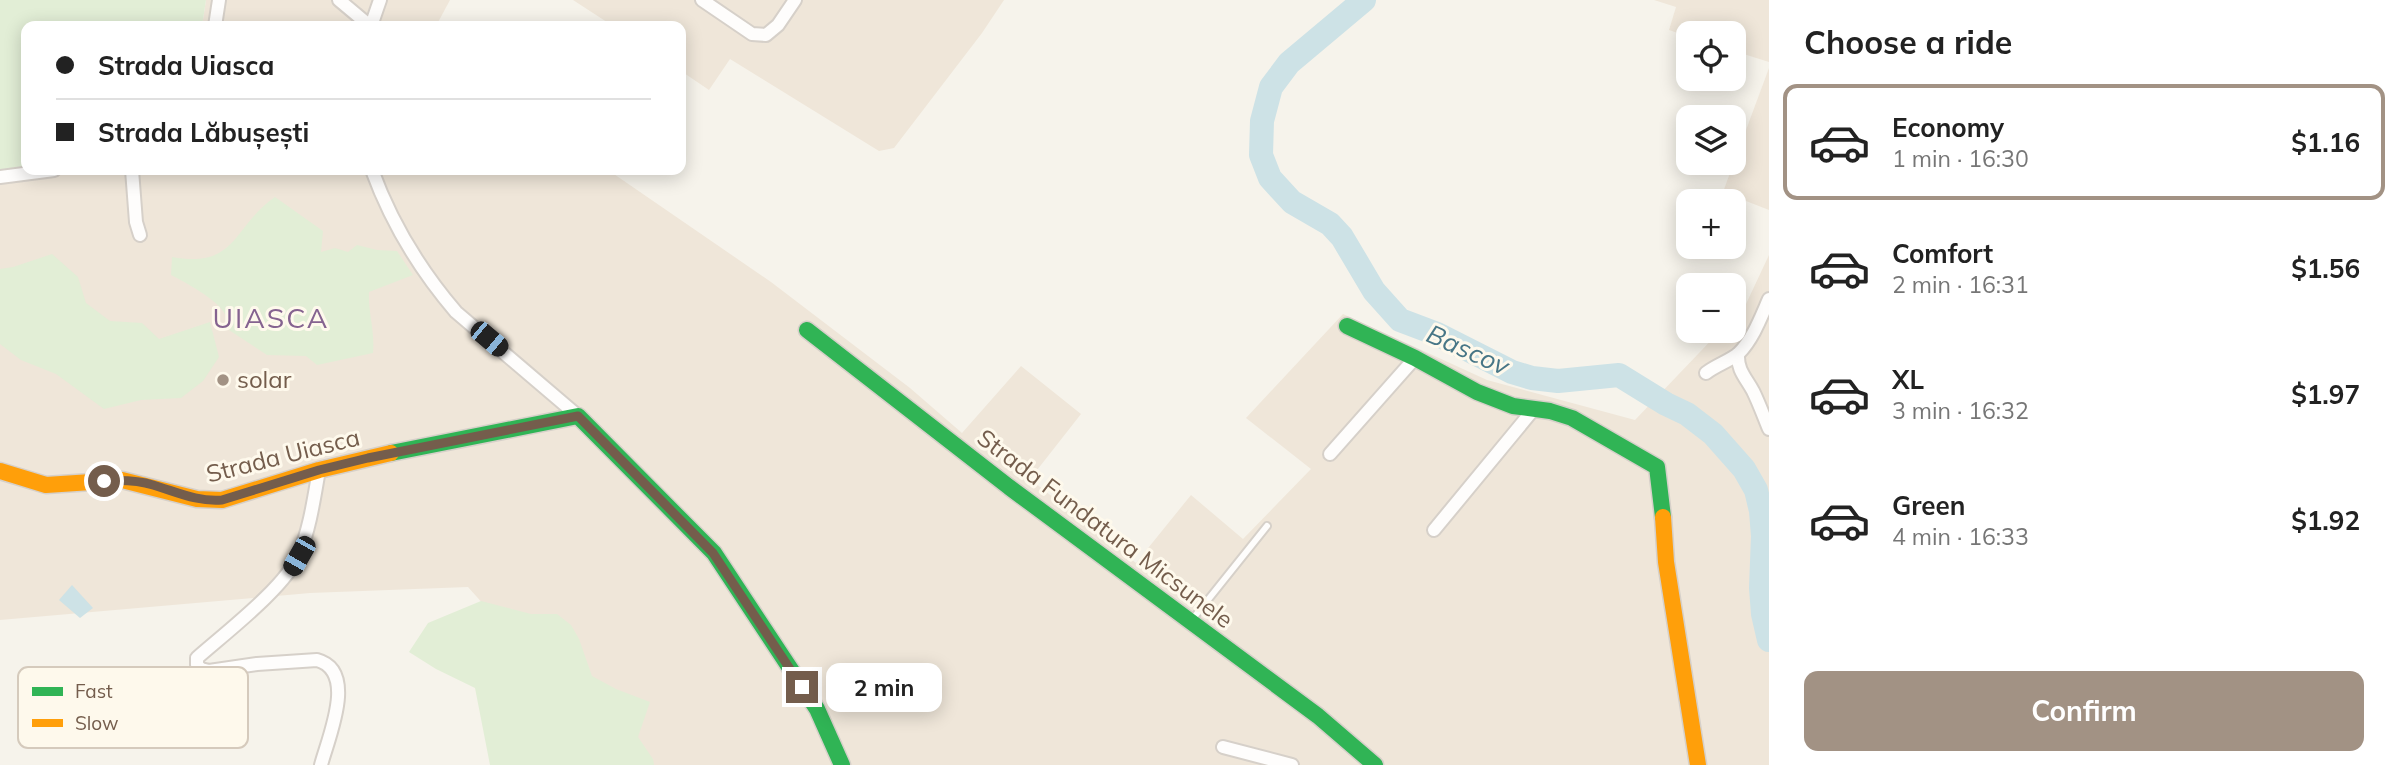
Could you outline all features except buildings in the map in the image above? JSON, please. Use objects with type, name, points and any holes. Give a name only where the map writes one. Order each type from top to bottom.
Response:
[{"type":"street","points":[[216,21],[219,0]]},
{"type":"street","points":[[339,0],[365,21]]},
{"type":"street","points":[[373,21],[380,0]]},
{"type":"street","points":[[702,0],[752,34],[766,35],[778,25],[795,0]]},
{"type":"street","points":[[0,177],[21,174]]},
{"type":"street","points":[[132,175],[136,222],[140,235]]},
{"type":"street","points":[[374,175],[381,195],[407,243],[439,292],[456,312],[578,416],[713,553],[817,709],[842,765]]},
{"type":"street","points":[[1706,373],[1715,365],[1738,354],[1748,341],[1769,299]]},
{"type":"street","points":[[1347,326],[1477,391],[1513,406],[1550,411],[1572,418],[1657,467],[1666,562],[1698,765]]},
{"type":"street","name":"Strada Fundatura Micsunele","points":[[807,330],[1009,487],[1318,716],[1375,765]]},
{"type":"street","points":[[1738,354],[1738,364],[1754,392],[1769,429]]},
{"type":"street","points":[[1330,454],[1415,358]]},
{"type":"street","points":[[1434,530],[1533,410]]},
{"type":"street","name":"Strada Uiasca","points":[[0,471],[36,484],[60,486],[119,480],[150,484],[206,502],[222,500],[368,458],[578,416]]},
{"type":"street","points":[[199,667],[197,659],[287,576],[299,556],[306,534],[319,470]]},
{"type":"street","points":[[241,667],[317,660],[334,670],[339,689],[338,701],[321,765]]},
{"type":"street","points":[[1223,747],[1292,765]]},
{"type":"lane","points":[[1190,622],[1267,526]]},
{"type":"shaded area","points":[[206,0],[450,0],[439,21],[203,21]]},
{"type":"shaded area","points":[[573,0],[1004,0],[894,148],[879,151],[730,59],[709,90],[686,74],[686,21],[605,21]]},
{"type":"shaded area","points":[[1654,0],[1769,0],[1769,62],[1746,55],[1746,21],[1676,21],[1676,32],[1669,30],[1676,7]]},
{"type":"shaded area","points":[[1769,68],[1769,210],[1746,201],[1746,189],[1724,189],[1729,175],[1746,175],[1746,130]]},
{"type":"shaded area","points":[[21,173],[21,175],[615,175],[771,282],[910,388],[962,433],[1021,366],[1081,414],[1030,479],[1136,563],[1191,495],[1243,539],[1311,469],[1246,418],[1343,314],[1487,380],[1635,420],[1709,343],[1746,343],[1746,304],[1769,255],[1769,765],[531,765],[510,634],[468,587],[310,593],[0,620],[0,179]]},
{"type":"shaded area","points":[[72,585],[93,608],[80,618],[59,600]]},
{"type":"green space","points":[[0,0],[206,0],[203,21],[21,21],[21,172],[0,179]]},
{"type":"green space","points":[[275,197],[323,231],[321,252],[335,248],[348,252],[357,245],[397,251],[413,275],[369,292],[373,353],[317,365],[306,356],[267,355],[229,330],[225,314],[215,303],[171,275],[172,257],[193,259],[209,257],[222,251]]},
{"type":"green space","points":[[52,254],[78,277],[86,303],[110,321],[142,323],[159,339],[210,322],[219,357],[203,381],[181,398],[141,400],[104,409],[56,374],[21,360],[0,344],[0,269]]},
{"type":"green space","points":[[481,601],[531,614],[557,614],[571,625],[592,676],[650,702],[638,737],[653,759],[654,765],[490,765],[475,688],[409,652],[428,623]]},
{"type":"waterway","name":"Bascov","points":[[1364,0],[1289,63],[1271,87],[1262,121],[1261,155],[1270,178],[1292,202],[1330,224],[1342,237],[1374,291],[1400,320],[1437,334],[1512,372],[1532,378],[1558,381],[1619,375],[1687,414],[1713,434],[1744,469],[1756,490],[1763,536],[1763,614],[1769,640]]},
{"type":"traffic: fast","points":[[1347,326],[1415,358],[1477,392],[1513,406],[1550,411],[1572,418],[1657,467],[1663,517]]},
{"type":"traffic: fast","points":[[807,330],[1009,487],[1318,716],[1375,765]]},
{"type":"traffic: fast","points":[[391,453],[578,416],[714,553],[817,709],[842,765]]},
{"type":"traffic: slow","points":[[0,471],[46,485],[122,480],[197,499],[222,500],[319,470],[391,453]]},
{"type":"traffic: slow","points":[[1663,517],[1666,562],[1698,765]]},
{"type":"place","name":"solar","points":[[223,380]]},
{"type":"district","name":"UIASCA","points":[[271,318]]},
{"type":"route","points":[[104,481],[150,484],[206,502],[222,500],[368,458],[578,416],[713,553],[802,687]]}]
